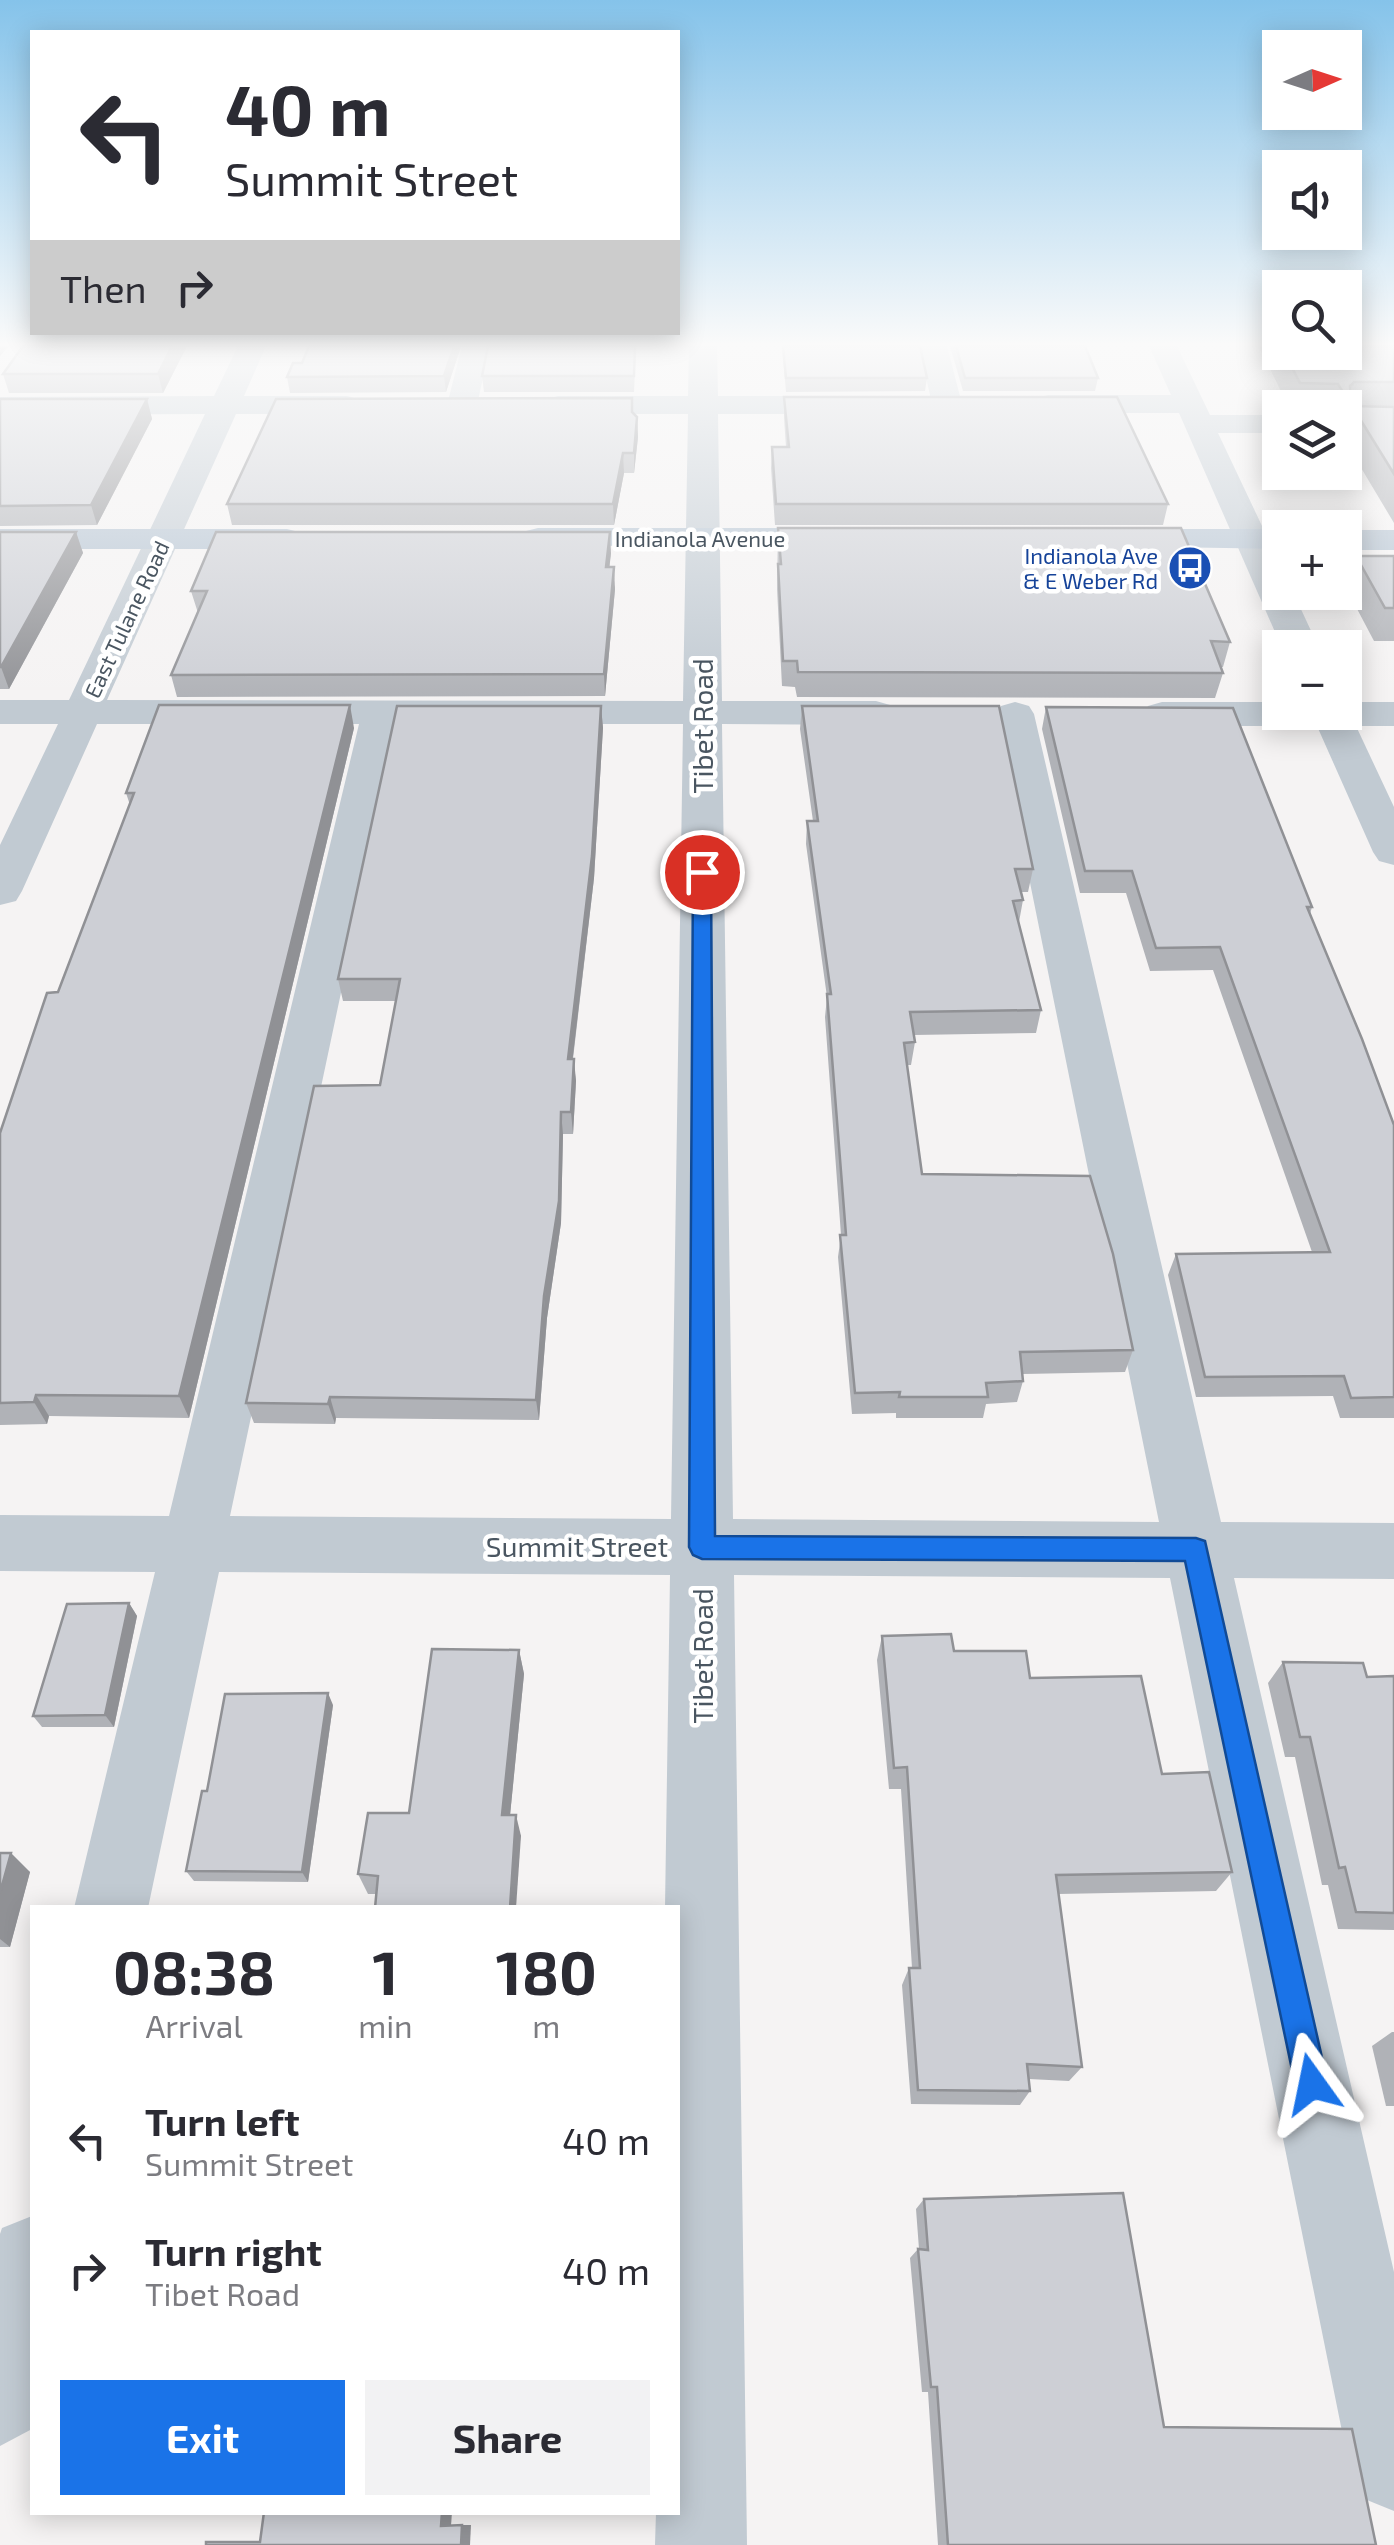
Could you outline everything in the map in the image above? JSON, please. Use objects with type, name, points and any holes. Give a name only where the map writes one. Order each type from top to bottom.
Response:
[{"type":"main road","points":[[0,539],[317,538]]},
{"type":"main road","name":"Indianola Avenue","points":[[512,538],[876,538]]},
{"type":"main road","points":[[1073,539],[1262,539]]},
{"type":"main road","points":[[1362,540],[1394,540]]},
{"type":"street","name":"East Tulane Road","points":[[0,892],[197,465]]},
{"type":"street","name":"Tibet Road","points":[[701,2545],[702,465]]},
{"type":"street","points":[[1223,465],[1262,532]]},
{"type":"street","points":[[0,712],[916,714]]},
{"type":"street","points":[[113,1905],[382,713]]},
{"type":"street","points":[[1130,714],[1262,713]]},
{"type":"street","points":[[1362,713],[1394,714]]},
{"type":"street","points":[[1015,714],[1394,2466]]},
{"type":"street","points":[[1339,730],[1394,852]]},
{"type":"street","name":"Summit Street","points":[[0,1543],[1394,1551]]},
{"type":"street","points":[[0,2402],[30,2267]]},
{"type":"building","points":[[0,465],[112,465],[91,505],[0,506]]},
{"type":"building","points":[[245,465],[621,465],[613,504],[227,504]]},
{"type":"building","points":[[773,465],[1149,465],[1168,504],[776,504]]},
{"type":"building","points":[[778,528],[1181,528],[1230,642],[1211,641],[1223,673],[798,672],[797,661],[783,661]]},
{"type":"building","points":[[0,532],[76,532],[1,667],[0,667]]},
{"type":"building","points":[[216,532],[610,532],[606,567],[614,567],[604,674],[171,675],[207,591],[191,591]]},
{"type":"building","points":[[1362,556],[1394,556],[1394,608],[1385,608],[1362,567]]},
{"type":"building","points":[[159,705],[350,705],[179,1396],[36,1395],[34,1402],[0,1403],[0,1133],[47,993],[58,992],[134,793],[126,793]]},
{"type":"building","points":[[397,706],[601,706],[592,856],[568,1059],[574,1059],[571,1112],[561,1112],[559,1201],[544,1296],[536,1400],[330,1397],[328,1404],[246,1403],[314,1086],[380,1085],[400,979],[338,979]]},
{"type":"building","points":[[802,706],[999,706],[1033,869],[1015,869],[1023,900],[1013,901],[1041,1010],[910,1012],[915,1042],[904,1043],[922,1174],[1090,1176],[1113,1254],[1133,1350],[1020,1352],[1023,1381],[986,1383],[988,1397],[855,1393],[840,1235],[846,1235],[827,994],[831,994],[807,821],[818,821]]},
{"type":"building","points":[[1046,707],[1233,708],[1394,1125],[1394,1397],[1351,1398],[1344,1376],[1205,1377],[1176,1254],[1330,1252],[1220,947],[1156,948],[1132,871],[1085,871]]},
{"type":"building","points":[[129,1603],[105,1715],[33,1716],[67,1604]]},
{"type":"building","points":[[951,1634],[954,1651],[1026,1651],[1030,1678],[1141,1676],[1162,1774],[1209,1772],[1232,1872],[1056,1875],[1082,2067],[1027,2064],[1030,2091],[918,2090],[909,1968],[920,1968],[907,1767],[894,1768],[882,1636]]},
{"type":"building","points":[[432,1649],[519,1650],[502,1815],[516,1815],[510,1905],[375,1905],[378,1876],[358,1874],[368,1813],[409,1813]]},
{"type":"building","points":[[1283,1662],[1363,1663],[1367,1677],[1394,1676],[1394,1913],[1356,1912],[1345,1867],[1339,1868],[1310,1737],[1300,1737]]},
{"type":"building","points":[[328,1693],[302,1872],[186,1871],[202,1791],[207,1791],[225,1694]]},
{"type":"building","points":[[0,1853],[11,1853],[0,1893]]},
{"type":"building","points":[[1123,2193],[1164,2427],[1352,2429],[1376,2545],[948,2545],[937,2387],[931,2387],[918,2249],[928,2250],[924,2199]]},
{"type":"building","points":[[264,2515],[442,2515],[441,2526],[462,2525],[461,2545],[206,2545],[260,2542]]},
{"type":"place","name":"Indianola Ave & E Weber Rd","points":[[1190,568]]},
{"type":"route","points":[[702,872],[702,1547],[1196,1550],[1312,2084]]}]
